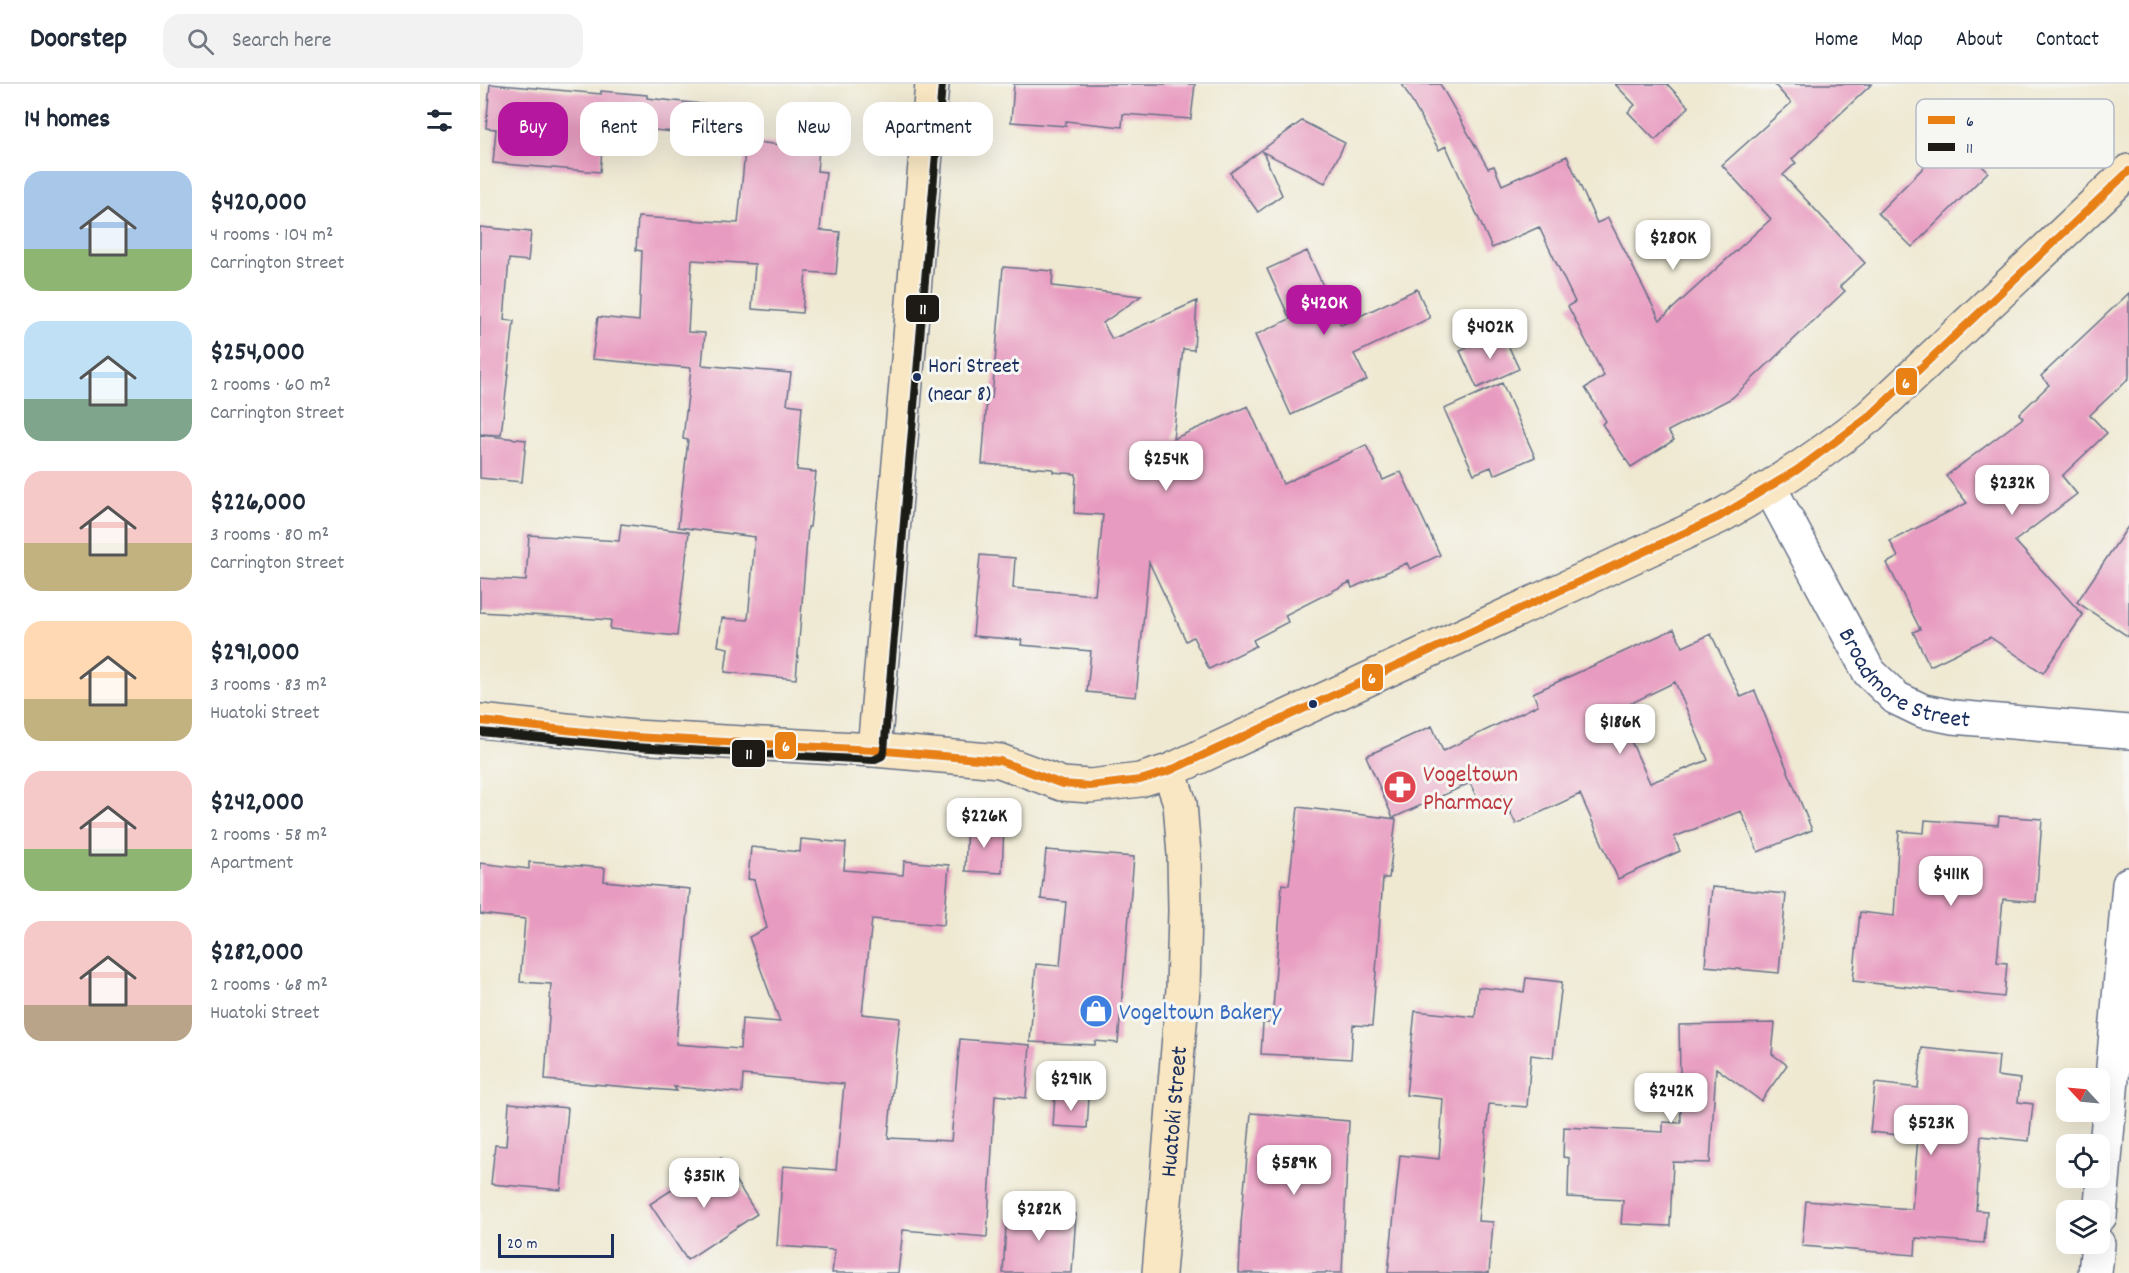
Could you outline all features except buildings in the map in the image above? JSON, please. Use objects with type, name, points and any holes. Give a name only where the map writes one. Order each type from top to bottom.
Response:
[{"type":"main road","points":[[874,750],[932,84]]},
{"type":"main road","points":[[480,721],[634,737],[874,750],[1000,761],[1062,784],[1090,786],[1140,780],[1169,771],[1719,517],[1770,488],[1825,452],[1870,416],[2129,171]]},
{"type":"main road","name":"Huatoki Street","points":[[1160,1273],[1183,989],[1185,911],[1180,803],[1169,771]]},
{"type":"street","name":"Broadmore Street","points":[[1770,488],[1869,672],[1896,698],[1923,711],[1953,717],[2129,732]]},
{"type":"street","points":[[2101,1200],[2129,884]]},
{"type":"street","points":[[2095,1273],[2097,1254]]},
{"type":"transit line","name":"11","points":[[480,732],[633,747],[873,760],[882,756],[942,85]]},
{"type":"transit line","name":"6","points":[[480,721],[634,737],[874,750],[1000,761],[1062,784],[1090,786],[1140,780],[1169,771],[1719,517],[1797,470],[1870,416],[2129,171]]},
{"type":"place","name":"Hori Street (near 8)","points":[[917,377]]},
{"type":"place","name":"Vogeltown Pharmacy","points":[[1400,787]]},
{"type":"place","name":"Vogeltown Bakery","points":[[1096,1011]]}]
